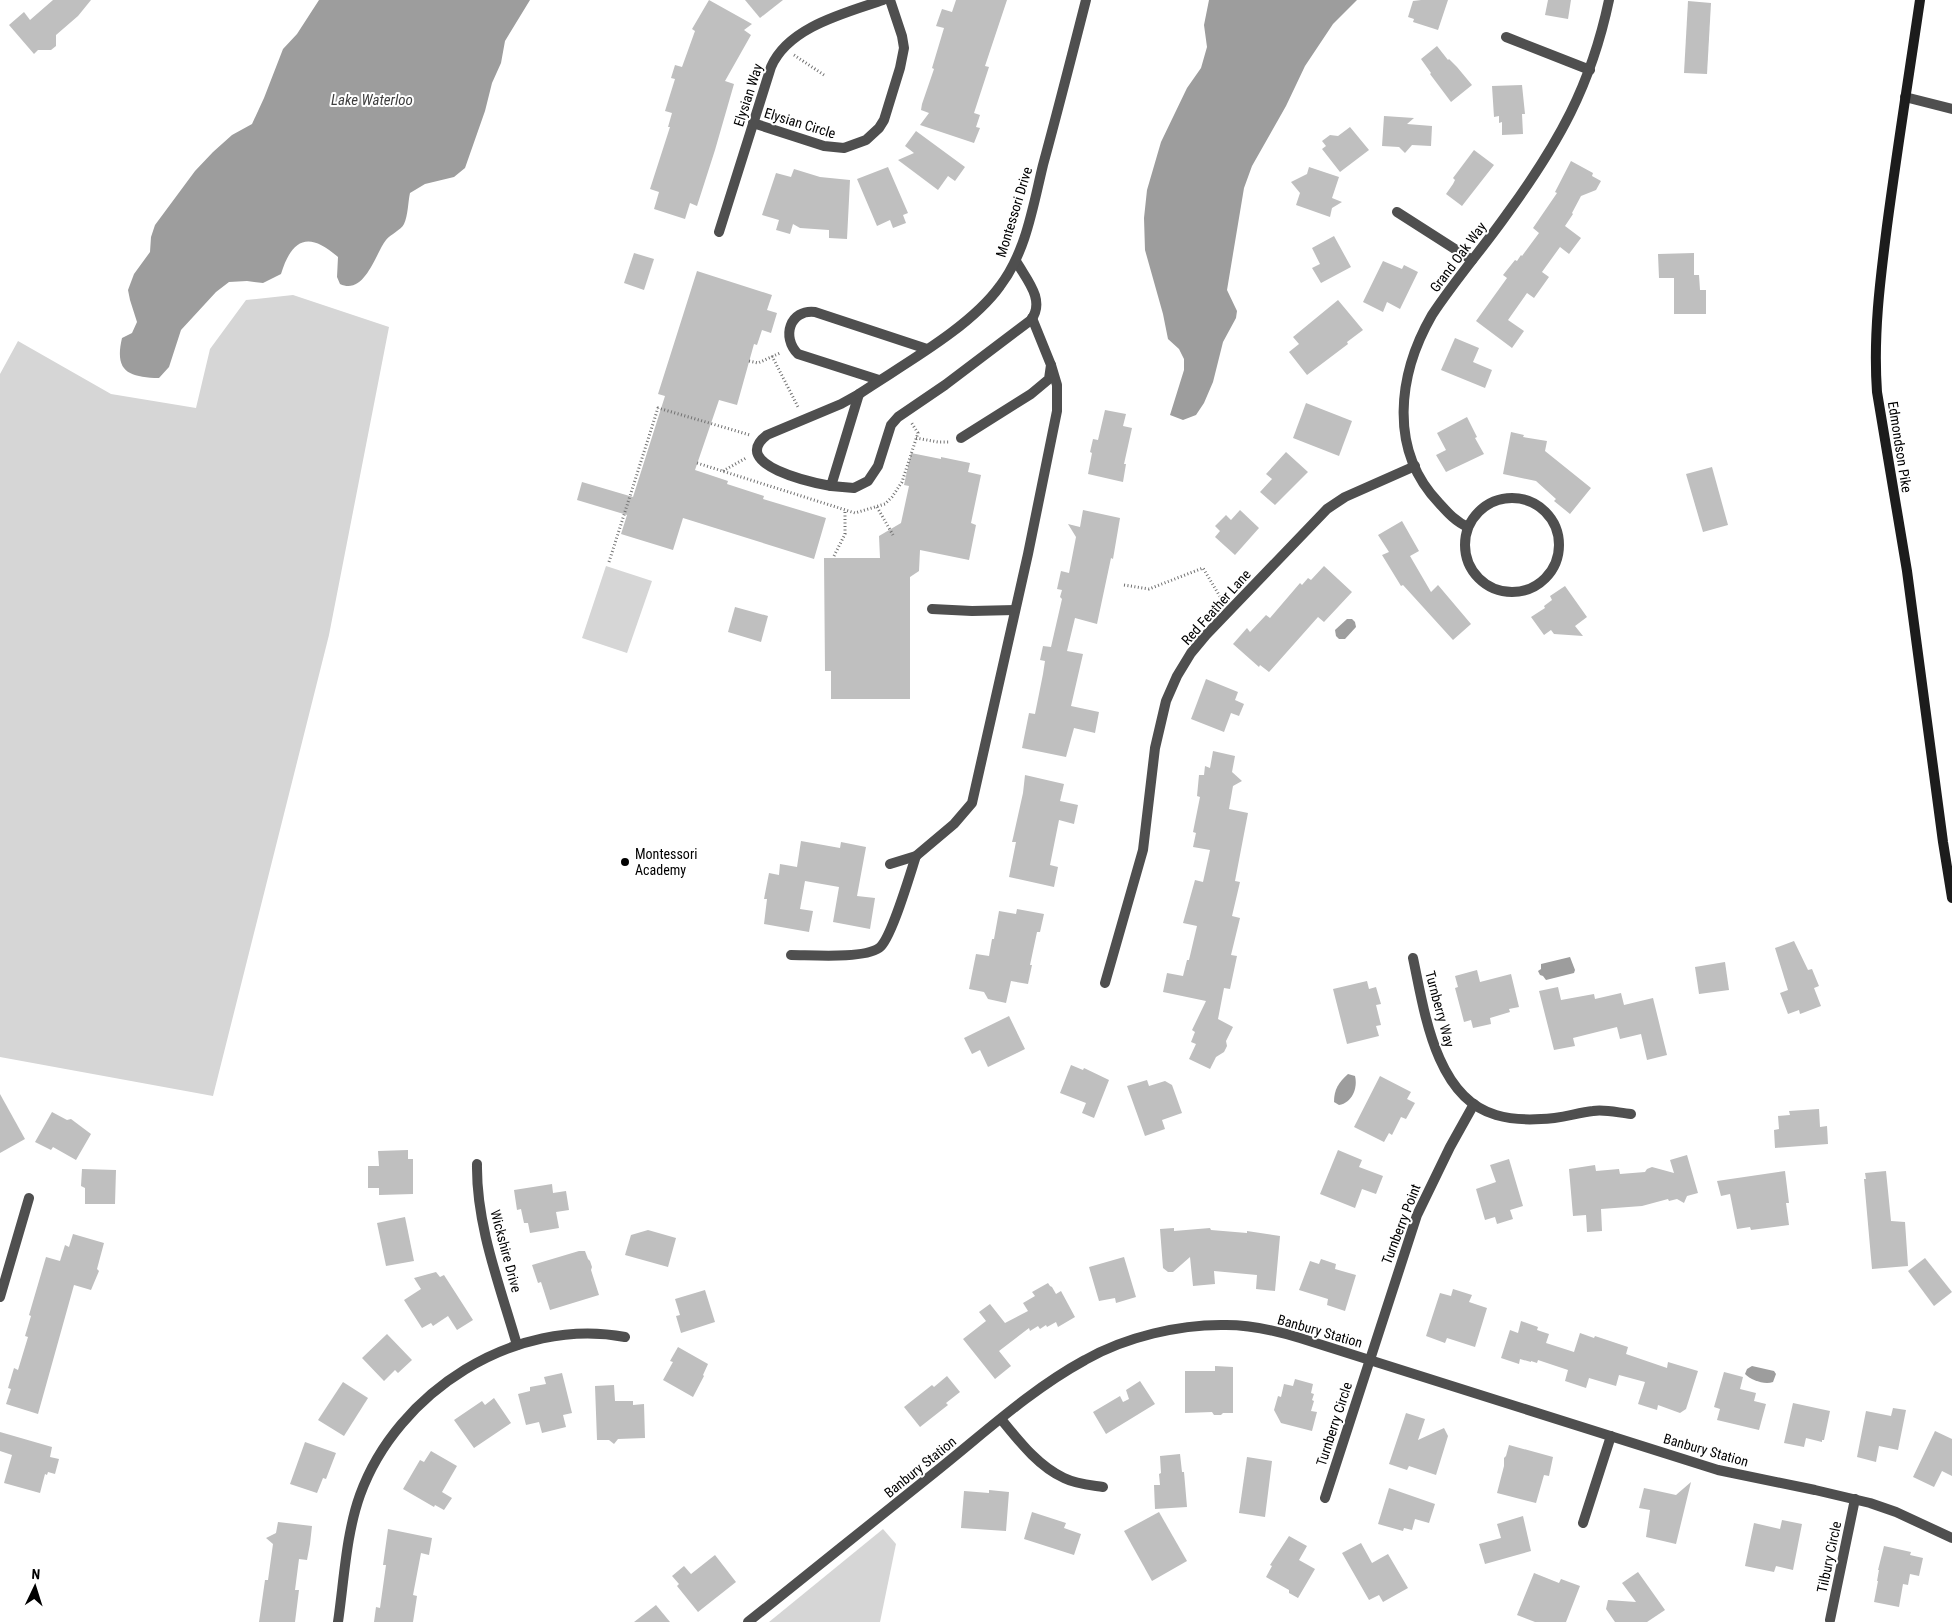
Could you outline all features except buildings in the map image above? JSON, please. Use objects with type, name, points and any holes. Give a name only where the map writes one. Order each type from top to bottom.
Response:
[{"type":"main road","name":"Edmondson Pike","points":[[1920,0],[1905,97],[1879,296],[1876,368],[1877,392],[1908,579],[1952,898]]},
{"type":"street","name":"Elysian Way","points":[[719,232],[771,67],[783,48],[798,34],[883,0]]},
{"type":"street","name":"Elysian Circle","points":[[753,123],[817,144],[836,148],[856,145],[871,136],[882,123],[903,55],[903,40],[890,0]]},
{"type":"street","name":"Montessori Drive","points":[[762,439],[767,435],[859,394],[960,326],[984,305],[1001,286],[1016,261],[1030,215],[1086,0]]},
{"type":"street","name":"Grand Oak Way","points":[[1468,527],[1453,518],[1434,499],[1414,466],[1408,448],[1402,416],[1404,393],[1411,363],[1420,338],[1432,315],[1528,186],[1554,146],[1578,99],[1590,70],[1609,0]]},
{"type":"street","points":[[1506,37],[1590,70]]},
{"type":"street","points":[[1905,97],[1952,109]]},
{"type":"street","points":[[1397,212],[1472,260]]},
{"type":"street","points":[[762,439],[757,451],[762,461],[774,469],[815,483],[831,486],[854,488],[868,481],[878,466],[891,425],[898,417],[1021,329],[1032,318],[1037,308],[1036,299],[1016,261]]},
{"type":"street","points":[[879,380],[802,356],[792,348],[788,334],[791,322],[798,315],[812,312],[927,349]]},
{"type":"street","points":[[890,864],[916,856],[954,824],[972,803],[1016,610],[1057,411],[1057,385],[1032,318]]},
{"type":"street","points":[[961,438],[1046,383],[1051,375],[1051,365]]},
{"type":"street","points":[[831,486],[859,394]]},
{"type":"street","name":"Red Feather Lane","points":[[1105,983],[1144,850],[1157,732],[1169,692],[1191,653],[1327,509],[1346,497],[1414,466]]},
{"type":"street","points":[[1503,499],[1527,500],[1545,512],[1554,524],[1559,540],[1557,560],[1549,574],[1534,587],[1513,592],[1494,589],[1479,579],[1470,567],[1465,550],[1468,527],[1479,512],[1488,504],[1503,499]]},
{"type":"street","points":[[932,609],[972,611],[1016,610]]},
{"type":"street","points":[[791,955],[848,955],[866,953],[879,948],[888,935],[916,856]]},
{"type":"street","name":"Turnberry Way","points":[[1412,958],[1438,1058],[1453,1082],[1474,1104],[1494,1115],[1517,1119],[1555,1119],[1593,1111],[1631,1114]]},
{"type":"street","name":"Turnberry Point","points":[[1369,1360],[1417,1215],[1450,1146],[1474,1104]]},
{"type":"street","name":"Wickshire Drive","points":[[477,1164],[479,1200],[484,1227],[517,1345]]},
{"type":"street","points":[[0,1297],[29,1198]]},
{"type":"street","name":"Banbury Station","points":[[748,1622],[1001,1419],[1053,1380],[1103,1351],[1136,1338],[1195,1327],[1228,1325],[1267,1330],[1300,1338],[1718,1470],[1855,1499],[1896,1512],[1952,1538]]},
{"type":"street","points":[[338,1622],[355,1511],[371,1468],[408,1416],[443,1383],[486,1359],[517,1345],[536,1340],[588,1334],[625,1337]]},
{"type":"street","name":"Turnberry Circle","points":[[1325,1498],[1369,1360]]},
{"type":"street","points":[[1001,1419],[1025,1448],[1054,1472],[1071,1481],[1103,1487]]},
{"type":"street","points":[[1583,1523],[1610,1436]]},
{"type":"street","name":"Tilbury Circle","points":[[1830,1620],[1855,1499]]},
{"type":"path","points":[[783,48],[824,75]]},
{"type":"path","points":[[748,361],[758,363],[792,348]]},
{"type":"path","points":[[772,356],[804,419]]},
{"type":"path","points":[[609,562],[658,408],[762,439]]},
{"type":"path","points":[[916,438],[938,442],[950,442],[961,438]]},
{"type":"path","points":[[722,472],[757,451]]},
{"type":"path","points":[[877,507],[893,535]]},
{"type":"path","points":[[834,556],[845,534],[845,511]]},
{"type":"path","points":[[1124,585],[1148,589],[1203,568],[1229,611]]},
{"type":"shaded area","points":[[293,295],[389,327],[329,635],[213,1096],[0,1057],[0,374],[18,341],[111,394],[196,408],[210,349],[246,300]]},
{"type":"shaded area","points":[[606,566],[652,581],[627,653],[582,638]]},
{"type":"shaded area","points":[[883,1529],[896,1544],[880,1622],[769,1622]]},
{"type":"water","name":"Lake Waterloo","points":[[319,0],[530,0],[505,41],[501,63],[492,83],[485,111],[465,168],[454,177],[425,184],[410,193],[404,224],[386,240],[363,279],[349,286],[340,284],[337,277],[338,257],[318,244],[310,241],[303,242],[290,252],[281,274],[263,283],[247,281],[229,282],[216,292],[181,330],[169,367],[159,378],[132,374],[122,365],[120,358],[122,338],[132,333],[137,322],[128,290],[134,274],[150,252],[151,237],[155,225],[195,171],[213,152],[232,135],[252,124],[283,49],[297,34]]},
{"type":"water","points":[[1209,0],[1357,0],[1333,24],[1305,66],[1286,106],[1252,166],[1244,188],[1227,290],[1237,311],[1236,318],[1223,342],[1213,382],[1204,403],[1196,415],[1183,420],[1170,415],[1184,370],[1184,359],[1179,349],[1168,339],[1145,250],[1144,218],[1147,190],[1161,142],[1187,88],[1201,68],[1207,47],[1204,25]]},
{"type":"water","points":[[1347,619],[1352,619],[1356,627],[1345,639],[1339,639],[1336,636],[1335,630]]},
{"type":"water","points":[[1570,957],[1575,970],[1574,973],[1546,980],[1540,975],[1538,971],[1541,969],[1541,964]]},
{"type":"water","points":[[1348,1074],[1355,1076],[1355,1090],[1351,1098],[1344,1104],[1339,1105],[1334,1102],[1335,1093],[1340,1083]]},
{"type":"water","points":[[1752,1366],[1774,1371],[1776,1374],[1773,1382],[1754,1380],[1745,1374],[1747,1369]]},
{"type":"place","name":"Montessori Academy","points":[[625,862]]}]
